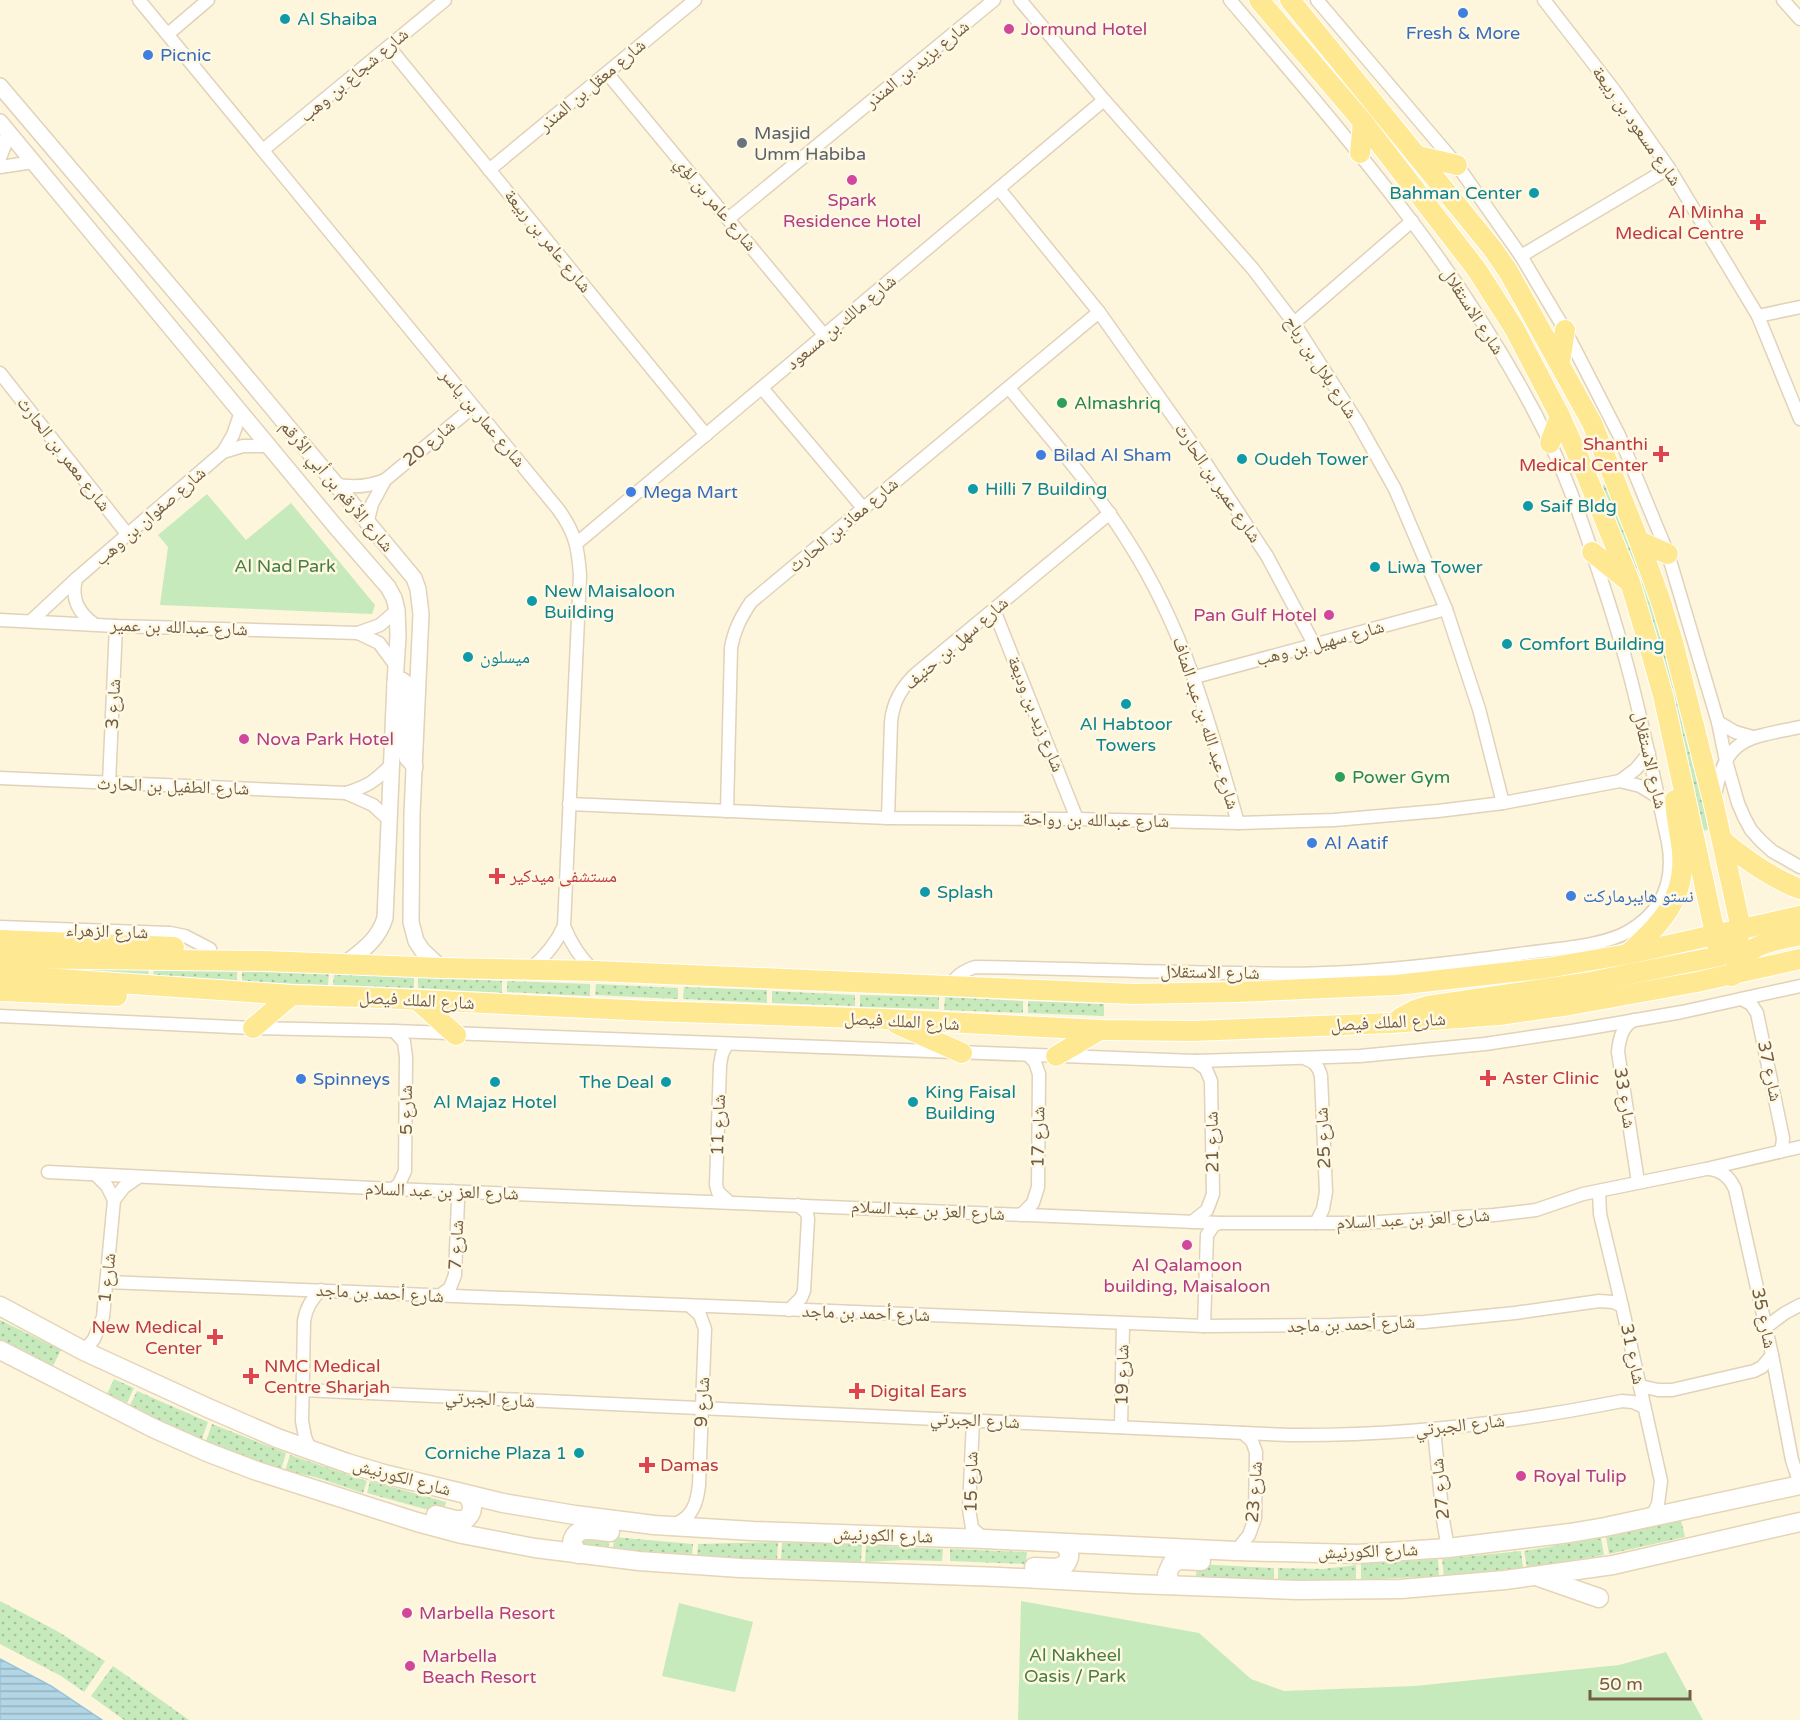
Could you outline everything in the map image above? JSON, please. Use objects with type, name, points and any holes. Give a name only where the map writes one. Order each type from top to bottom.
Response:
[{"type":"main road","name":"شارع الاستقلال","points":[[1259,0],[1363,122],[1476,270],[1514,328],[1560,416],[1630,582],[1663,695],[1720,956],[1728,976]]},
{"type":"main road","points":[[1290,0],[1492,248],[1508,271],[1596,430],[1639,541],[1673,642],[1714,805],[1737,906],[1740,931],[1739,939],[1734,946],[1720,956],[1585,983],[1428,1006],[1404,1015],[1391,1023]]},
{"type":"main road","points":[[1311,24],[1315,0]]},
{"type":"main road","points":[[1314,64],[1312,56],[1314,53],[1321,53],[1343,77],[1359,83]]},
{"type":"main road","points":[[1360,153],[1363,122]]},
{"type":"main road","points":[[1418,156],[1457,165]]},
{"type":"main road","points":[[1560,362],[1565,330]]},
{"type":"main road","points":[[1544,386],[1560,392],[1585,441],[1594,439],[1596,430]]},
{"type":"main road","points":[[1550,444],[1560,416]]},
{"type":"main road","points":[[1639,541],[1668,554]]},
{"type":"main road","points":[[1592,552],[1630,582]]},
{"type":"main road","points":[[1629,954],[1664,919],[1677,895],[1683,864],[1675,801],[1681,777]]},
{"type":"main road","points":[[1722,840],[1760,869],[1800,889]]},
{"type":"main road","name":"شارع الملك فيصل","points":[[0,958],[265,961],[595,971],[1134,994],[1338,989],[1461,979],[1629,954],[1800,916]]},
{"type":"main road","points":[[1728,976],[1738,962],[1755,947],[1800,935]]},
{"type":"main road","points":[[0,940],[210,949],[247,952],[265,961]]},
{"type":"main road","name":"شارع الملك فيصل","points":[[0,975],[292,996],[886,1019],[1101,1030],[1216,1031],[1487,1016],[1570,1005],[1728,976],[1800,959]]},
{"type":"main road","points":[[0,991],[206,1001],[232,991]]},
{"type":"main road","points":[[252,1029],[292,996]]},
{"type":"main road","points":[[417,1000],[456,1035]]},
{"type":"main road","points":[[886,1019],[962,1053]]},
{"type":"main road","points":[[1056,1056],[1101,1030]]},
{"type":"main road","name":"شارع الكورنيش","points":[[0,1306],[84,1351],[208,1408],[311,1451],[384,1474],[467,1494],[548,1511],[662,1526],[1062,1544],[1357,1554],[1448,1548],[1570,1533],[1800,1485]]},
{"type":"main road","name":"شارع الكورنيش","points":[[0,1350],[126,1415],[207,1452],[256,1471],[417,1522],[497,1542],[639,1561],[1000,1576],[1173,1586],[1349,1591],[1453,1586],[1537,1576],[1635,1561],[1800,1522]]},
{"type":"main road","points":[[391,1514],[406,1509],[455,1520],[465,1520],[472,1508],[467,1494]]},
{"type":"main road","points":[[578,1554],[573,1547],[573,1539],[574,1535],[582,1530],[635,1534],[662,1526]]},
{"type":"main road","points":[[1000,1576],[1003,1572],[1013,1568],[1062,1567],[1069,1556],[1069,1551],[1062,1544]]},
{"type":"main road","points":[[1173,1586],[1167,1574],[1170,1566],[1176,1561],[1218,1561],[1226,1559],[1236,1551]]},
{"type":"main road","points":[[1537,1576],[1599,1598]]},
{"type":"street","name":"شارع عمار بن ياسر","points":[[139,0],[558,509],[577,543],[579,575],[564,926],[553,946],[538,963],[529,969]]},
{"type":"street","points":[[168,34],[208,0]]},
{"type":"street","name":"شارع شجاع بن وهب","points":[[263,150],[445,0]]},
{"type":"street","name":"شارع معقل بن المنذر","points":[[489,170],[695,0]]},
{"type":"street","name":"شارع يزيد بن المنذر","points":[[728,219],[994,0]]},
{"type":"street","name":"شارع بلال بن رباح","points":[[1020,0],[1104,100],[1253,269],[1294,323],[1358,423],[1395,489],[1446,609],[1479,709],[1503,803]]},
{"type":"street","name":"شارع الاستقلال","points":[[949,987],[964,971],[975,967],[1134,972],[1323,974],[1472,960],[1583,945],[1613,939],[1640,924],[1660,902],[1670,878],[1670,854],[1649,753],[1622,647],[1579,514],[1550,444],[1500,351],[1473,307],[1412,221],[1360,153],[1230,0]]},
{"type":"street","points":[[1315,0],[1457,165],[1521,256],[1565,330],[1619,435],[1668,554],[1718,722],[1738,803],[1751,830],[1772,851],[1800,867]]},
{"type":"street","name":"شارع مسعود بن ربيعة","points":[[1544,0],[1614,90],[1669,168],[1758,316],[1800,419]]},
{"type":"street","points":[[1791,3],[1800,19]]},
{"type":"street","name":"شارع عامر بن ربيعة","points":[[389,47],[706,435]]},
{"type":"street","name":"شارع عامر بن لؤي","points":[[607,73],[824,335]]},
{"type":"street","name":"شارع الأرقم بن أبي الأرقم","points":[[0,86],[414,578],[421,602],[411,922],[416,942],[441,968]]},
{"type":"street","name":"شارع مالك بن مسعود","points":[[577,543],[1104,100]]},
{"type":"street","points":[[0,158],[5,145],[4,127]]},
{"type":"street","name":"شارع الأرقم بن أبي الأرقم","points":[[4,127],[335,526],[380,576],[394,598],[397,609],[398,636],[385,918],[376,938],[345,964]]},
{"type":"street","points":[[0,168],[33,162]]},
{"type":"street","points":[[1521,256],[1669,168]]},
{"type":"street","name":"شارع عمير بن الحارث","points":[[999,189],[1099,312],[1201,456],[1267,556],[1314,644]]},
{"type":"street","points":[[1294,323],[1412,221]]},
{"type":"street","points":[[1758,316],[1800,307]]},
{"type":"street","name":"شارع معاذ بن الحارث","points":[[727,811],[731,648],[742,615],[757,597],[1099,312]]},
{"type":"street","name":"شارع معمر بن الحارث","points":[[0,373],[128,535]]},
{"type":"street","points":[[762,388],[864,508]]},
{"type":"street","name":"شارع عبد الله بن عبد المناف","points":[[1009,388],[1110,513],[1152,581],[1168,612],[1195,677],[1238,823]]},
{"type":"street","name":"شارع 20","points":[[367,524],[372,504],[385,480],[472,406]]},
{"type":"street","name":"شارع صفوان بن وهب","points":[[31,621],[223,452],[233,435],[241,412]]},
{"type":"street","name":"شارع صفوان بن وهب","points":[[223,452],[243,446],[269,446]]},
{"type":"street","name":"شارع 20","points":[[334,484],[358,487],[385,480]]},
{"type":"street","name":"شارع سهل بن حنيف","points":[[888,818],[892,711],[900,691],[918,672],[1110,513]]},
{"type":"street","name":"شارع صفوان بن وهب","points":[[76,579],[73,589],[75,600],[86,618],[94,624]]},
{"type":"street","name":"شارع عبدالله بن عمير","points":[[0,620],[358,633],[380,624],[397,609]]},
{"type":"street","name":"شارع سهيل بن وهب","points":[[1195,677],[1446,609]]},
{"type":"street","name":"شارع زيد بن وديعة","points":[[994,610],[1077,819]]},
{"type":"street","name":"شارع 3","points":[[109,783],[116,626]]},
{"type":"street","points":[[358,633],[379,644],[396,666]]},
{"type":"street","points":[[395,683],[402,680],[407,684],[405,750],[407,758],[415,767]]},
{"type":"street","points":[[1718,722],[1735,732],[1753,737]]},
{"type":"street","points":[[1714,805],[1718,782],[1726,761],[1737,746],[1753,737],[1800,727]]},
{"type":"street","points":[[1620,781],[1636,769],[1649,753]]},
{"type":"street","name":"شارع الطفيل بن الحارث","points":[[346,793],[374,782],[391,765]]},
{"type":"street","name":"شارع الطفيل بن الحارث","points":[[0,778],[346,793],[373,805],[389,820]]},
{"type":"street","points":[[1620,781],[1640,786],[1658,797]]},
{"type":"street","name":"شارع عبدالله بن رواحة","points":[[570,804],[888,818],[1238,823],[1334,820],[1503,803],[1620,781]]},
{"type":"street","points":[[389,820],[396,832],[398,843],[397,900],[401,904],[406,902],[411,891]]},
{"type":"street","name":"شارع عمار بن ياسر","points":[[564,926],[579,956],[595,971]]},
{"type":"street","name":"شارع الزهراء","points":[[0,927],[170,933],[185,936],[210,949]]},
{"type":"street","name":"شارع الملك فيصل","points":[[0,1016],[252,1029],[394,1031],[1195,1061],[1360,1056],[1485,1044],[1636,1020],[1800,986]]},
{"type":"street","name":"شارع 37","points":[[1741,999],[1751,1004],[1757,1013],[1783,1138],[1779,1152]]},
{"type":"street","name":"شارع 33","points":[[1636,1020],[1624,1029],[1618,1044],[1618,1052],[1638,1182]]},
{"type":"street","name":"شارع 5","points":[[393,1190],[399,1184],[405,1171],[406,1058],[404,1042],[394,1031]]},
{"type":"street","name":"شارع 11","points":[[727,1044],[720,1065],[716,1185],[723,1198],[729,1202]]},
{"type":"street","name":"شارع 17","points":[[1021,1215],[1033,1203],[1038,1187],[1039,1074],[1035,1062],[1029,1056]]},
{"type":"street","name":"شارع 25","points":[[1306,1059],[1314,1063],[1320,1071],[1326,1192],[1323,1209],[1316,1223]]},
{"type":"street","name":"شارع 21","points":[[1192,1222],[1206,1210],[1213,1194],[1211,1082],[1206,1069],[1195,1061]]},
{"type":"street","name":"شارع العز بن عبد السلام","points":[[48,1172],[393,1190],[1192,1222],[1316,1223],[1386,1222],[1536,1210],[1574,1196],[1800,1147]]},
{"type":"street","name":"شارع 35","points":[[1706,1169],[1714,1169],[1727,1176],[1735,1189],[1772,1355],[1793,1467],[1800,1485]]},
{"type":"street","points":[[96,1174],[107,1186],[114,1200],[124,1187],[137,1178]]},
{"type":"street","name":"شارع 7","points":[[439,1296],[450,1288],[455,1275],[458,1200],[457,1194],[452,1191]]},
{"type":"street","name":"شارع 31","points":[[1599,1191],[1600,1214],[1661,1481],[1659,1504],[1652,1516]]},
{"type":"street","name":"شارع 1","points":[[84,1351],[94,1339],[101,1325],[114,1200]]},
{"type":"street","points":[[789,1310],[801,1298],[805,1282],[808,1219],[807,1213],[798,1205]]},
{"type":"street","points":[[1204,1326],[1207,1235],[1214,1225],[1220,1223]]},
{"type":"street","name":"شارع أحمد بن ماجد","points":[[107,1282],[1204,1326],[1378,1324],[1469,1318],[1599,1301],[1613,1302],[1622,1306]]},
{"type":"street","points":[[311,1451],[303,1429],[305,1312],[309,1303],[321,1290]]},
{"type":"street","points":[[1766,1327],[1800,1305]]},
{"type":"street","name":"شارع 9","points":[[662,1526],[686,1518],[691,1513],[699,1485],[705,1329],[700,1315],[690,1306]]},
{"type":"street","name":"شارع 19","points":[[1121,1427],[1123,1324]]},
{"type":"street","points":[[1640,1386],[1672,1390],[1754,1371],[1762,1367],[1772,1355]]},
{"type":"street","name":"شارع الجبرتي","points":[[303,1390],[1305,1435],[1482,1425],[1622,1401],[1633,1402],[1644,1407]]},
{"type":"street","name":"شارع 15","points":[[973,1420],[969,1509],[972,1528],[984,1539]]},
{"type":"street","name":"شارع 27","points":[[1434,1429],[1448,1548]]},
{"type":"street","name":"شارع 23","points":[[1236,1551],[1249,1535],[1255,1518],[1256,1452],[1252,1441],[1243,1433]]},
{"type":"green space","points":[[1606,484],[1653,609],[1666,652],[1709,829],[1703,831],[1600,487]]},
{"type":"green space","name":"Al Nad Park","points":[[207,494],[246,540],[291,503],[375,605],[372,614],[160,605],[168,547],[158,535]]},
{"type":"green space","points":[[67,967],[149,968],[148,978],[67,971]]},
{"type":"green space","points":[[153,969],[237,970],[237,982],[154,978]]},
{"type":"green space","points":[[242,970],[329,974],[328,985],[242,982]]},
{"type":"green space","points":[[334,974],[414,977],[414,988],[333,985]]},
{"type":"green space","points":[[418,977],[502,981],[502,993],[418,988]]},
{"type":"green space","points":[[507,981],[590,984],[590,996],[507,992]]},
{"type":"green space","points":[[596,984],[678,988],[678,999],[595,995]]},
{"type":"green space","points":[[684,987],[767,990],[767,1003],[683,999]]},
{"type":"green space","points":[[772,991],[855,995],[855,1006],[772,1003]]},
{"type":"green space","points":[[860,995],[939,997],[939,1009],[860,1007]]},
{"type":"green space","points":[[945,997],[1023,1001],[1023,1013],[944,1010]]},
{"type":"green space","points":[[1028,1001],[1104,1004],[1104,1016],[1028,1013]]},
{"type":"green space","points":[[0,1320],[61,1350],[53,1366],[0,1340]]},
{"type":"green space","points":[[114,1379],[134,1388],[127,1403],[107,1394]]},
{"type":"green space","points":[[137,1391],[208,1422],[202,1439],[130,1405]]},
{"type":"green space","points":[[212,1424],[286,1453],[281,1470],[206,1441]]},
{"type":"green space","points":[[290,1455],[367,1481],[363,1493],[315,1477],[285,1471]]},
{"type":"green space","points":[[370,1481],[446,1502],[443,1514],[367,1493]]},
{"type":"green space","points":[[1681,1520],[1685,1537],[1609,1554],[1606,1537]]},
{"type":"green space","points":[[582,1537],[610,1537],[608,1548],[585,1545]]},
{"type":"green space","points":[[614,1537],[693,1544],[692,1556],[613,1549]]},
{"type":"green space","points":[[1601,1538],[1604,1555],[1527,1568],[1524,1551]]},
{"type":"green space","points":[[778,1542],[777,1560],[697,1556],[698,1544]]},
{"type":"green space","points":[[782,1543],[862,1545],[861,1563],[781,1560]]},
{"type":"green space","points":[[866,1545],[943,1549],[942,1561],[865,1562]]},
{"type":"green space","points":[[950,1549],[1027,1552],[1026,1564],[950,1561]]},
{"type":"green space","points":[[1521,1551],[1523,1568],[1444,1576],[1442,1559]]},
{"type":"green space","points":[[1438,1559],[1439,1576],[1361,1580],[1361,1564]]},
{"type":"green space","points":[[1197,1564],[1274,1568],[1274,1580],[1196,1576]]},
{"type":"green space","points":[[1356,1565],[1356,1580],[1278,1580],[1278,1568],[1323,1569]]},
{"type":"green space","points":[[0,1601],[57,1631],[105,1661],[84,1692],[61,1676],[0,1644]]},
{"type":"green space","name":"Al Nakheel Oasis / Park","points":[[1021,1601],[1199,1633],[1251,1679],[1284,1691],[1415,1686],[1619,1665],[1666,1652],[1703,1720],[1018,1720]]},
{"type":"green space","points":[[679,1603],[753,1622],[735,1692],[662,1676]]},
{"type":"green space","points":[[113,1666],[189,1720],[124,1720],[91,1696]]},
{"type":"water","points":[[0,1659],[51,1686],[102,1720],[0,1720]]},
{"type":"place","name":"Fresh & More","points":[[1463,13]]},
{"type":"place","name":"Al Shaiba","points":[[285,19]]},
{"type":"place","name":"Jormund Hotel","points":[[1009,29]]},
{"type":"place","name":"Picnic","points":[[148,55]]},
{"type":"place","name":"Masjid Umm Habiba","points":[[742,143]]},
{"type":"place","name":"Spark Residence Hotel","points":[[852,180]]},
{"type":"place","name":"Bahman Center","points":[[1534,193]]},
{"type":"place","name":"Al Minha Medical Centre","points":[[1758,222]]},
{"type":"place","name":"Almashriq","points":[[1062,403]]},
{"type":"place","name":"Shanthi Medical Center","points":[[1661,454]]},
{"type":"place","name":"Bilad Al Sham","points":[[1041,455]]},
{"type":"place","name":"Oudeh Tower","points":[[1242,459]]},
{"type":"place","name":"Hilli 7 Building","points":[[973,489]]},
{"type":"place","name":"Mega Mart","points":[[631,492]]},
{"type":"place","name":"Saif Bldg","points":[[1528,506]]},
{"type":"place","name":"Liwa Tower","points":[[1375,567]]},
{"type":"place","name":"New Maisaloon Building","points":[[532,601]]},
{"type":"place","name":"Pan Gulf Hotel","points":[[1329,615]]},
{"type":"place","name":"Comfort Building","points":[[1507,644]]},
{"type":"place","name":"ميسلون","points":[[468,657]]},
{"type":"place","name":"Al Habtoor Towers","points":[[1126,704]]},
{"type":"place","name":"Nova Park Hotel","points":[[244,739]]},
{"type":"place","name":"Power Gym","points":[[1340,777]]},
{"type":"place","name":"Al Aatif","points":[[1312,843]]},
{"type":"place","name":"مستشفى ميدكير","points":[[497,876]]},
{"type":"place","name":"Splash","points":[[925,892]]},
{"type":"place","name":"نستو هايبرماركت","points":[[1571,896]]},
{"type":"place","name":"Aster Clinic","points":[[1488,1078]]},
{"type":"place","name":"Spinneys","points":[[301,1079]]},
{"type":"place","name":"Al Majaz Hotel","points":[[495,1082]]},
{"type":"place","name":"The Deal","points":[[666,1082]]},
{"type":"place","name":"King Faisal Building","points":[[913,1102]]},
{"type":"place","name":"Al Qalamoon building, Maisaloon","points":[[1187,1245]]},
{"type":"place","name":"New Medical Center","points":[[215,1337]]},
{"type":"place","name":"NMC Medical Centre Sharjah","points":[[251,1376]]},
{"type":"place","name":"Digital Ears","points":[[857,1391]]},
{"type":"place","name":"Corniche Plaza 1","points":[[579,1453]]},
{"type":"place","name":"Damas","points":[[647,1465]]},
{"type":"place","name":"Royal Tulip","points":[[1521,1476]]},
{"type":"place","name":"Marbella Resort","points":[[407,1613]]},
{"type":"place","name":"Marbella Beach Resort","points":[[410,1666]]}]
